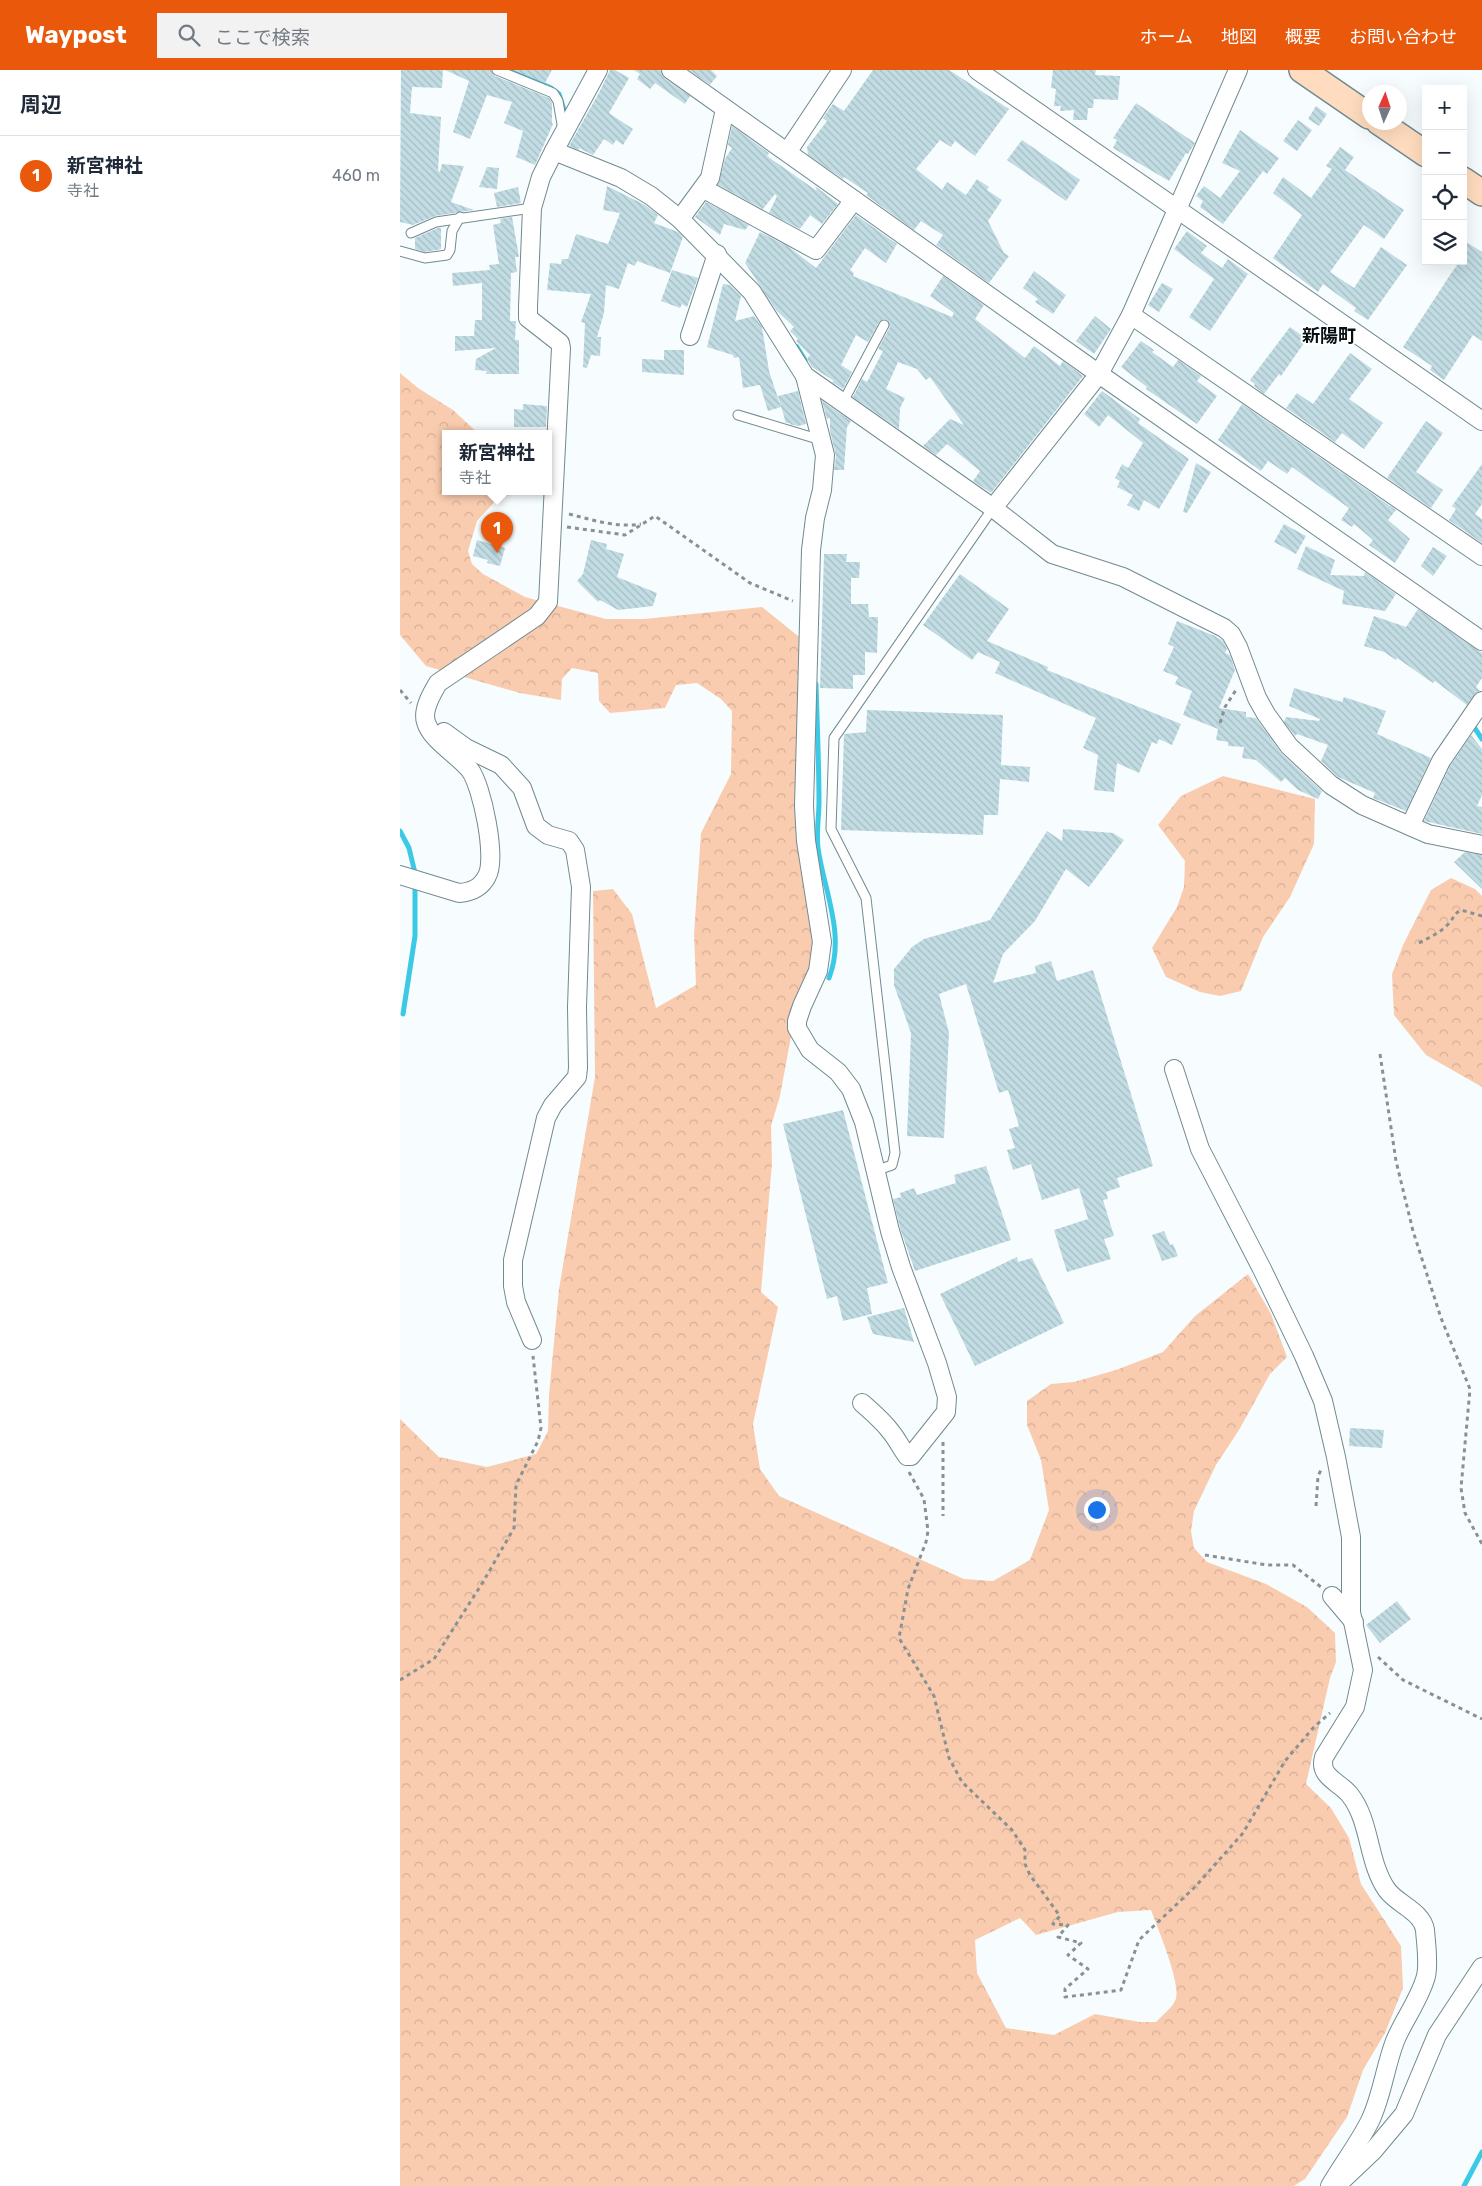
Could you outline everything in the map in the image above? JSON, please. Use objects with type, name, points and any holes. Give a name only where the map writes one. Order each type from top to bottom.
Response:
[{"type":"main road","points":[[1302,70],[1362,111]]},
{"type":"main road","points":[[1391,130],[1422,151]]},
{"type":"main road","points":[[1467,183],[1482,193]]},
{"type":"street","points":[[671,70],[788,151],[1099,374],[1482,641]]},
{"type":"street","points":[[788,151],[842,70]]},
{"type":"street","points":[[977,70],[1482,421]]},
{"type":"street","points":[[993,508],[1099,374],[1131,315],[1238,70]]},
{"type":"street","points":[[400,876],[460,893],[477,888],[488,875],[490,846],[486,818],[470,770],[433,734],[425,721],[426,710],[431,694],[438,684],[537,616],[548,602],[561,348],[560,343],[528,318],[532,208],[540,177],[595,71]]},
{"type":"street","points":[[680,219],[704,189],[710,178],[725,109]]},
{"type":"street","points":[[554,151],[621,178],[651,196],[680,219],[717,254],[752,292],[805,376],[821,440],[825,465],[811,550],[808,606],[804,806],[806,841],[822,942],[818,971],[802,1006],[797,1021],[797,1028],[810,1050],[838,1072],[852,1089],[864,1122],[900,1267],[937,1363],[947,1397],[946,1412],[910,1456],[908,1456],[891,1432],[862,1403]]},
{"type":"street","points":[[704,189],[816,250],[854,200]]},
{"type":"street","points":[[690,336],[717,254]]},
{"type":"street","points":[[1131,315],[1482,556]]},
{"type":"street","points":[[805,376],[993,508],[1052,554],[1123,578],[1224,628],[1231,634],[1266,714],[1289,746],[1311,769],[1331,785],[1362,805],[1428,834],[1482,845]]},
{"type":"street","points":[[1410,826],[1441,761],[1482,701]]},
{"type":"street","points":[[425,721],[434,724],[466,748],[501,765],[522,788],[536,826],[548,835],[569,841],[575,850],[581,887],[577,1077],[553,1105],[546,1118],[513,1260],[513,1286],[516,1302],[532,1340]]},
{"type":"street","points":[[1174,1069],[1200,1149],[1262,1269],[1304,1356],[1323,1402],[1337,1463],[1351,1537],[1351,1612],[1364,1670],[1355,1707],[1324,1757],[1324,1771],[1333,1782],[1348,1792],[1354,1800],[1361,1816],[1376,1870],[1387,1891],[1420,1918],[1424,1927],[1426,1974],[1393,2047],[1370,2121],[1330,2186]]},
{"type":"street","points":[[1332,1596],[1354,1622]]},
{"type":"street","points":[[1336,2186],[1373,2151],[1404,2114],[1437,2035],[1482,1967]]},
{"type":"lane","points":[[497,70],[552,93],[558,101],[564,131]]},
{"type":"lane","points":[[411,233],[436,222],[460,217],[532,208]]},
{"type":"lane","points":[[400,252],[425,258],[447,255],[450,250],[452,231],[460,217]]},
{"type":"lane","points":[[843,402],[884,325]]},
{"type":"lane","points":[[738,415],[821,440]]},
{"type":"lane","points":[[875,1171],[892,1165],[895,1154],[866,898],[831,829],[834,738],[993,508]]},
{"type":"path","points":[[565,513],[612,525],[644,524]]},
{"type":"path","points":[[552,525],[625,535],[655,516],[750,583],[808,606]]},
{"type":"path","points":[[1220,723],[1225,707],[1244,677],[1246,669]]},
{"type":"path","points":[[1419,943],[1440,932],[1450,922],[1455,913],[1461,910],[1482,916]]},
{"type":"path","points":[[1380,1054],[1396,1161],[1413,1231],[1441,1318],[1470,1389],[1461,1488],[1466,1513],[1482,1544]]},
{"type":"path","points":[[400,1680],[434,1659],[483,1582],[514,1528],[516,1485],[538,1441],[541,1428],[532,1340]]},
{"type":"path","points":[[942,1417],[945,1492],[943,1516]]},
{"type":"path","points":[[908,1456],[908,1470],[924,1499],[928,1531],[926,1542],[908,1589],[899,1638],[934,1696],[949,1758],[962,1782],[1012,1830],[1025,1850],[1025,1864],[1030,1875],[1060,1916],[1053,1924],[1068,1925],[1058,1937],[1081,1943],[1068,1956],[1088,1969],[1065,1989],[1065,1998],[1121,1990],[1139,1940],[1196,1886],[1243,1833],[1285,1761],[1314,1727],[1360,1689]]},
{"type":"path","points":[[1316,1506],[1318,1476],[1321,1470],[1337,1463]]},
{"type":"path","points":[[1205,1555],[1267,1565],[1293,1565],[1332,1596]]},
{"type":"path","points":[[1360,1649],[1373,1653],[1403,1680],[1482,1719]]},
{"type":"green space","points":[[400,373],[418,388],[453,410],[475,430],[442,430],[442,495],[510,495],[497,499],[477,521],[468,551],[472,564],[483,574],[525,597],[606,619],[644,619],[762,607],[803,640],[818,948],[795,1015],[780,1096],[771,1126],[772,1163],[761,1292],[778,1307],[753,1424],[760,1469],[779,1496],[964,1579],[993,1581],[1030,1560],[1049,1510],[1041,1460],[1027,1425],[1027,1401],[1051,1384],[1074,1382],[1116,1370],[1163,1352],[1195,1316],[1248,1274],[1271,1314],[1287,1357],[1270,1374],[1239,1430],[1216,1465],[1194,1511],[1191,1531],[1194,1548],[1207,1562],[1266,1584],[1307,1607],[1335,1633],[1336,1662],[1330,1678],[1306,1784],[1331,1808],[1349,1838],[1361,1884],[1401,1946],[1403,1988],[1385,2033],[1363,2070],[1347,2117],[1305,2179],[1294,2186],[400,2186],[400,1419],[439,1457],[487,1467],[536,1454],[548,1431],[549,1395],[559,1289],[595,1077],[593,891],[613,889],[632,914],[656,1008],[696,985],[694,934],[701,833],[731,774],[732,711],[721,699],[697,683],[676,685],[665,708],[610,713],[599,701],[598,673],[572,668],[562,679],[561,700],[520,693],[426,666],[400,635]],"holes":[[[1151,1910],[1173,1971],[1177,1994],[1173,2004],[1156,2022],[1140,2022],[1095,2014],[1054,2035],[1006,2028],[977,1973],[975,1940],[1020,1918],[1036,1935],[1118,1912]]]},
{"type":"green space","points":[[1223,776],[1315,799],[1314,844],[1290,897],[1263,937],[1241,991],[1220,996],[1200,992],[1166,977],[1152,948],[1177,907],[1184,887],[1185,861],[1158,825],[1181,796]]},
{"type":"green space","points":[[1451,878],[1475,889],[1482,896],[1482,1087],[1426,1055],[1394,1015],[1392,974],[1403,945],[1431,890]]},
{"type":"building","points":[[401,70],[443,70],[442,88],[412,87],[410,113],[441,117],[438,171],[440,172],[442,164],[464,166],[451,202],[474,210],[435,216],[413,225],[400,222]]},
{"type":"building","points":[[445,70],[491,70],[495,76],[549,98],[552,103],[553,124],[535,165],[516,157],[523,131],[504,123],[512,102],[487,95],[470,139],[453,132],[469,81]]},
{"type":"building","points":[[513,70],[552,70],[545,83]]},
{"type":"building","points":[[610,70],[615,70],[629,78],[609,113],[633,129],[623,145],[616,140],[613,145],[604,139],[593,155],[579,148],[579,150],[569,146]]},
{"type":"building","points":[[634,70],[661,70],[665,79],[690,96],[685,104],[655,83],[650,89],[637,79],[640,74]]},
{"type":"building","points":[[689,70],[711,70],[717,76],[710,85]]},
{"type":"building","points":[[873,70],[949,70],[1009,109],[975,156],[955,141],[951,147],[940,140],[916,169],[942,190],[947,182],[966,195],[977,179],[989,187],[987,190],[1002,200],[988,221],[1004,253],[1009,256],[989,283],[936,245],[943,235],[921,221],[914,230],[866,195],[868,193],[844,177],[843,179],[808,155],[807,147],[827,121],[823,118],[833,104],[844,111]]},
{"type":"building","points":[[1053,70],[1096,70],[1095,75],[1120,76],[1118,100],[1094,99],[1093,108],[1088,108],[1087,120],[1073,120],[1074,110],[1060,111],[1061,106],[1054,106],[1056,89],[1051,88]]},
{"type":"building","points":[[1136,103],[1195,143],[1188,154],[1186,153],[1169,181],[1113,148],[1117,140],[1113,138]]},
{"type":"building","points":[[1316,106],[1327,114],[1319,126],[1308,119]]},
{"type":"building","points":[[1298,120],[1312,130],[1297,151],[1283,141]]},
{"type":"building","points":[[732,126],[769,153],[767,156],[817,191],[815,186],[838,204],[822,224],[810,215],[800,229],[769,213],[777,196],[775,194],[763,209],[718,185],[725,159],[732,148],[728,145]]},
{"type":"building","points":[[1240,130],[1279,158],[1267,174],[1263,171],[1223,224],[1200,207],[1203,201],[1196,196],[1204,186],[1220,198],[1240,171],[1222,163]]},
{"type":"building","points":[[1022,140],[1080,180],[1066,201],[1007,160]]},
{"type":"building","points":[[1340,147],[1354,157],[1345,170],[1404,210],[1384,239],[1364,225],[1330,272],[1354,288],[1381,247],[1407,265],[1368,320],[1354,311],[1356,308],[1323,284],[1318,292],[1273,258],[1302,215],[1273,193],[1283,177],[1311,198],[1332,169],[1326,166]]},
{"type":"building","points":[[487,167],[499,168],[497,189],[479,187]]},
{"type":"building","points":[[607,186],[645,205],[658,215],[654,223],[678,232],[683,237],[670,273],[637,261],[635,266],[628,263],[619,289],[606,285],[604,313],[597,337],[601,337],[600,356],[591,355],[587,368],[583,367],[585,323],[581,322],[591,294],[547,290],[550,263],[561,264],[562,259],[568,259],[576,234],[608,244],[620,213],[603,210]]},
{"type":"building","points":[[518,187],[521,203],[497,207],[494,193]]},
{"type":"building","points":[[706,202],[749,225],[745,230],[724,224],[720,235],[695,217]]},
{"type":"building","points":[[856,215],[897,244],[886,263],[865,248],[850,270],[854,273],[853,276],[952,317],[954,313],[930,296],[943,276],[984,305],[975,319],[1025,358],[1034,346],[1060,366],[1063,361],[1083,376],[991,493],[973,481],[980,471],[947,444],[936,455],[923,446],[950,419],[964,425],[930,377],[926,380],[917,369],[898,362],[886,389],[905,398],[900,408],[899,429],[853,397],[862,379],[867,382],[883,351],[878,349],[890,327],[887,320],[883,319],[879,322],[868,342],[856,335],[841,365],[852,372],[843,389],[812,367],[807,359],[810,355],[796,341],[798,339],[790,331],[794,327],[776,310],[745,263],[760,232],[789,247],[816,268]]},
{"type":"building","points":[[512,217],[519,257],[515,257],[517,272],[511,273],[510,321],[516,321],[515,340],[519,340],[519,374],[486,374],[487,371],[475,370],[476,359],[496,348],[455,351],[455,336],[474,336],[475,320],[482,320],[482,283],[453,286],[452,273],[490,270],[489,265],[499,264],[493,225],[501,223],[500,219]]},
{"type":"building","points":[[441,228],[441,249],[425,252],[415,249],[415,238]]},
{"type":"building","points":[[1187,231],[1207,246],[1201,253],[1222,268],[1228,259],[1248,274],[1210,331],[1189,317],[1214,279],[1174,249]]},
{"type":"building","points":[[1467,243],[1482,252],[1482,341],[1473,335],[1444,380],[1430,370],[1432,366],[1403,347],[1457,265],[1467,265]]},
{"type":"building","points":[[672,270],[698,278],[687,307],[682,304],[680,308],[661,301]]},
{"type":"building","points":[[1034,271],[1066,295],[1053,314],[1035,302],[1038,299],[1023,288]]},
{"type":"building","points":[[1162,283],[1173,289],[1159,312],[1148,305]]},
{"type":"building","points":[[723,284],[730,285],[741,296],[735,321],[754,316],[762,327],[769,371],[781,407],[768,411],[760,385],[743,388],[739,357],[734,358],[733,355],[707,347]]},
{"type":"building","points":[[1095,316],[1111,329],[1094,354],[1076,341]]},
{"type":"building","points":[[1290,327],[1307,339],[1281,376],[1279,374],[1264,394],[1250,380]]},
{"type":"building","points":[[1141,341],[1154,350],[1152,352],[1173,367],[1178,360],[1201,376],[1197,381],[1217,396],[1197,424],[1146,389],[1147,387],[1121,367]]},
{"type":"building","points":[[664,350],[684,350],[684,375],[642,372],[642,359],[664,360]]},
{"type":"building","points":[[1350,353],[1372,369],[1349,399],[1383,423],[1364,449],[1342,433],[1335,442],[1286,408],[1297,393],[1313,404]]},
{"type":"building","points":[[798,391],[806,424],[798,426],[786,423],[778,396]]},
{"type":"building","points":[[1102,391],[1140,419],[1138,423],[1189,459],[1159,509],[1144,500],[1139,511],[1127,505],[1133,495],[1117,487],[1120,481],[1115,478],[1122,464],[1128,468],[1143,443],[1108,415],[1099,427],[1084,414]]},
{"type":"building","points":[[822,401],[851,421],[847,427],[844,470],[834,470],[836,456],[830,431],[830,418],[827,419]]},
{"type":"building","points":[[523,404],[547,406],[546,427],[514,427],[514,409],[523,410]]},
{"type":"building","points":[[1242,404],[1396,510],[1388,520],[1410,539],[1395,563],[1369,545],[1373,540],[1354,524],[1352,527],[1341,520],[1349,508],[1292,467],[1287,474],[1268,461],[1261,471],[1218,440]]},
{"type":"building","points":[[1426,421],[1443,433],[1416,472],[1443,490],[1431,508],[1387,478]]},
{"type":"building","points":[[1196,463],[1211,472],[1187,513],[1183,512]]},
{"type":"building","points":[[1482,464],[1482,504],[1475,514],[1482,519],[1482,543],[1449,520],[1456,509],[1452,506]]},
{"type":"building","points":[[1284,524],[1306,536],[1296,554],[1274,542]]},
{"type":"building","points":[[477,540],[505,548],[500,566],[487,563],[488,560],[473,556]]},
{"type":"building","points":[[591,540],[607,544],[606,549],[624,554],[617,577],[657,593],[653,606],[618,610],[600,600],[598,602],[577,581],[583,574]]},
{"type":"building","points":[[1306,546],[1335,560],[1330,575],[1364,576],[1365,572],[1396,594],[1385,611],[1342,604],[1344,591],[1297,569]]},
{"type":"building","points":[[1433,547],[1447,556],[1433,576],[1421,566]]},
{"type":"building","points":[[824,554],[847,554],[846,562],[860,562],[859,578],[851,578],[851,604],[868,604],[869,617],[878,617],[877,653],[865,652],[865,675],[853,675],[853,689],[820,688]]},
{"type":"building","points":[[960,574],[1009,609],[987,641],[1048,667],[1047,670],[1181,724],[1172,745],[1159,739],[1157,744],[1152,742],[1139,773],[1117,763],[1114,792],[1094,790],[1098,755],[1083,748],[1096,718],[995,673],[1000,662],[978,652],[972,660],[923,625]]},
{"type":"building","points":[[1418,609],[1482,653],[1482,678],[1476,687],[1480,691],[1474,695],[1467,705],[1435,681],[1433,683],[1397,658],[1396,660],[1384,652],[1364,646],[1374,616],[1406,627]]},
{"type":"building","points":[[1177,621],[1223,641],[1227,649],[1225,653],[1230,655],[1235,670],[1219,708],[1246,712],[1246,717],[1256,718],[1282,754],[1322,791],[1318,799],[1298,790],[1285,778],[1281,782],[1256,760],[1242,758],[1244,747],[1228,746],[1228,742],[1216,740],[1218,729],[1183,715],[1192,691],[1175,684],[1178,677],[1163,671],[1174,647],[1168,644]]},
{"type":"building","points":[[1294,688],[1342,702],[1344,697],[1386,711],[1377,734],[1431,758],[1406,811],[1373,798],[1375,793],[1338,777],[1321,761],[1328,745],[1297,734],[1295,736],[1284,722],[1286,717],[1319,721],[1320,719],[1289,706]]},
{"type":"building","points":[[867,710],[1003,715],[1001,765],[1030,767],[1029,782],[1000,779],[998,815],[984,815],[983,835],[841,830],[844,734],[866,732]]},
{"type":"building","points":[[1471,735],[1482,749],[1482,795],[1477,806],[1482,807],[1482,834],[1424,821],[1450,766]]},
{"type":"building","points":[[1063,829],[1113,833],[1124,840],[1089,887],[1066,869],[1035,921],[1003,954],[993,983],[1036,973],[1035,966],[1051,961],[1057,981],[1093,970],[1153,1166],[1117,1178],[1120,1187],[1106,1192],[1108,1199],[1103,1200],[1114,1236],[1104,1239],[1111,1259],[1067,1272],[1054,1230],[1088,1219],[1079,1188],[1042,1200],[1031,1164],[1013,1170],[1007,1150],[1015,1148],[1009,1129],[1019,1126],[1008,1090],[999,1093],[966,984],[939,994],[949,1033],[944,1138],[907,1136],[911,1033],[894,985],[894,969],[912,947],[924,939],[990,920],[1047,831],[1062,841]]},
{"type":"building","points":[[1465,852],[1482,855],[1482,889],[1454,862]]},
{"type":"building","points":[[843,1110],[888,1283],[867,1288],[872,1314],[843,1321],[837,1296],[827,1299],[783,1124]]},
{"type":"building","points":[[986,1166],[1011,1240],[915,1271],[900,1228],[893,1199],[901,1197],[900,1193],[914,1188],[917,1195],[956,1183],[954,1175]]},
{"type":"building","points":[[1164,1231],[1170,1245],[1173,1244],[1178,1256],[1162,1261],[1152,1235]]},
{"type":"building","points":[[1017,1257],[1018,1262],[1032,1258],[1064,1323],[975,1366],[940,1294]]},
{"type":"building","points":[[904,1308],[914,1342],[873,1334],[867,1317]]},
{"type":"building","points":[[1350,1428],[1384,1430],[1382,1448],[1349,1446]]},
{"type":"building","points":[[1397,1601],[1411,1619],[1380,1643],[1366,1625]]},
{"type":"waterway","points":[[511,70],[551,88],[559,94],[565,113]]},
{"type":"waterway","points":[[797,347],[805,360]]},
{"type":"waterway","points":[[816,684],[819,787],[817,842],[835,929],[834,962],[829,978]]},
{"type":"waterway","points":[[1474,727],[1482,739]]},
{"type":"waterway","points":[[400,831],[409,848],[415,873]]},
{"type":"waterway","points":[[403,1014],[415,936],[415,885]]},
{"type":"waterway","points":[[1464,2186],[1482,2152]]},
{"type":"place","name":"新宮神社","points":[[497,553]]},
{"type":"district","name":"新陽町","points":[[1329,336]]}]
